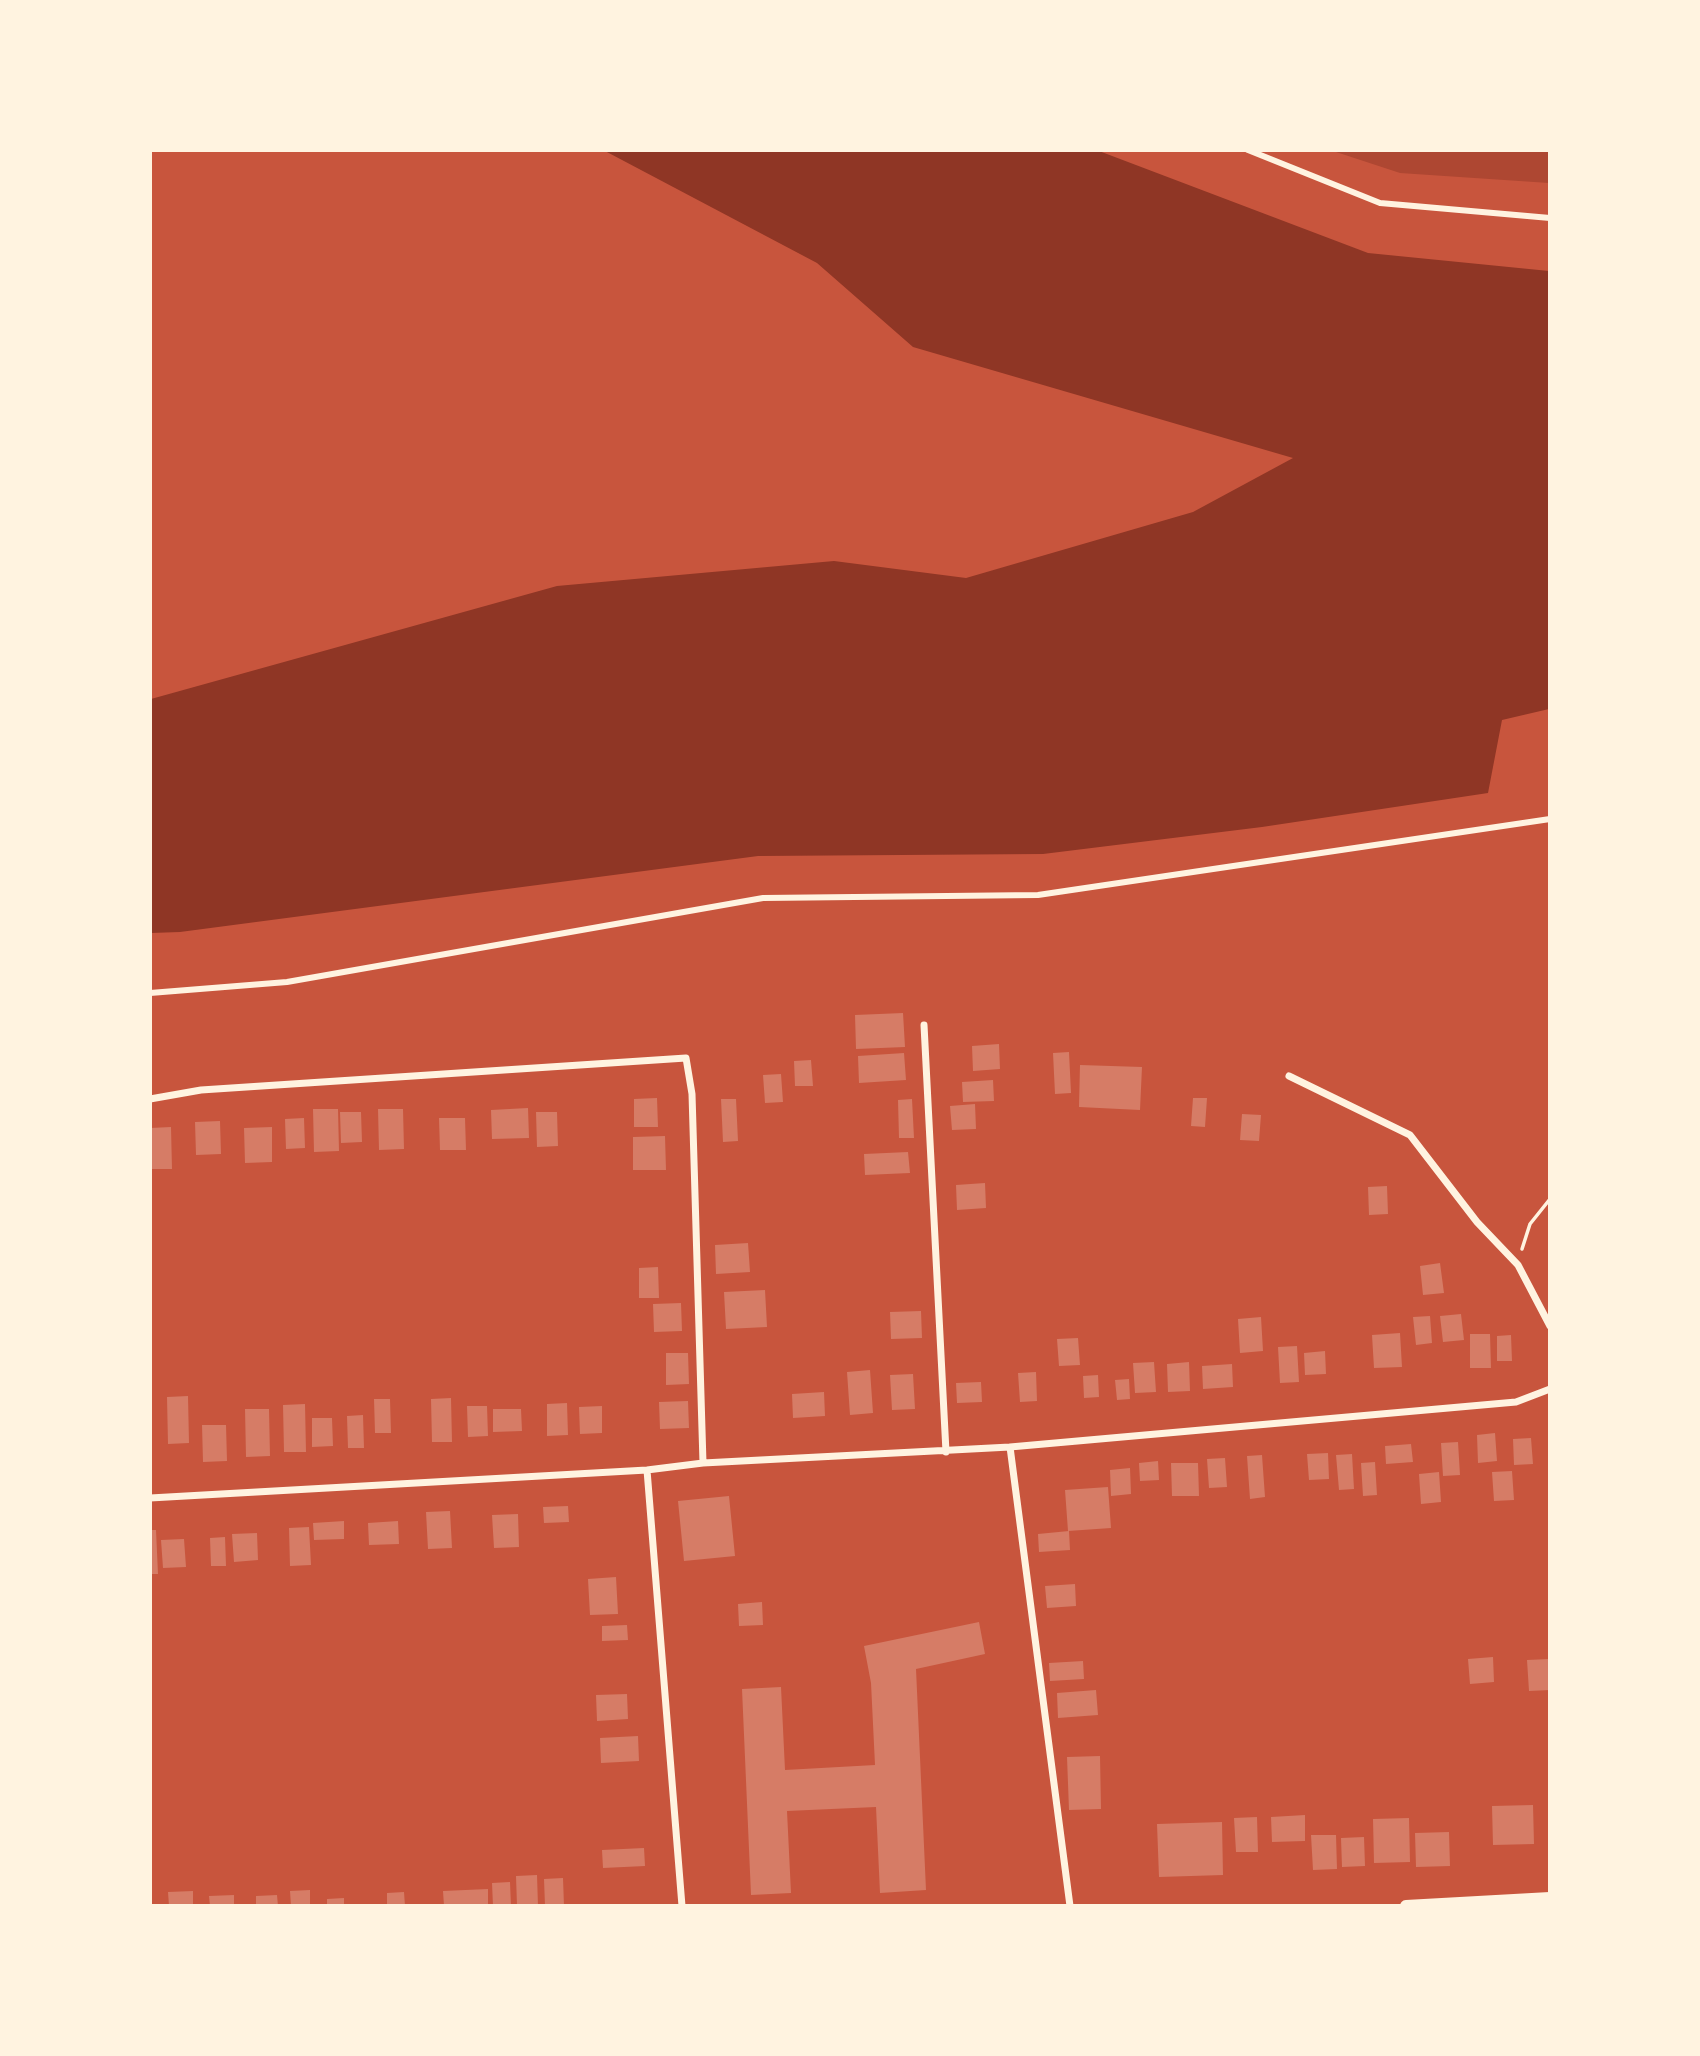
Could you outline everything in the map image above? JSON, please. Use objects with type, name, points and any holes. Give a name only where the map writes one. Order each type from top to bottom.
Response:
[{"type":"street","points":[[1248,150],[1380,203],[1549,218]]},
{"type":"street","points":[[150,993],[287,982],[763,898],[1038,895],[1549,819]]},
{"type":"street","points":[[924,1024],[946,1452]]},
{"type":"street","points":[[150,1099],[201,1090],[686,1058],[692,1094],[703,1463]]},
{"type":"street","points":[[1289,1076],[1410,1135],[1477,1222],[1518,1265],[1549,1326]]},
{"type":"street","points":[[150,1497],[647,1470],[703,1463],[946,1452],[1516,1402],[1549,1389]]},
{"type":"street","points":[[1010,1447],[1070,1906]]},
{"type":"street","points":[[647,1470],[682,1906]]},
{"type":"street","points":[[1406,1906],[1549,1898]]},
{"type":"path","points":[[1518,1265],[1530,1224],[1549,1199]]},
{"type":"shaded area","points":[[605,151],[1099,151],[1368,253],[1549,271],[1549,709],[1502,720],[1488,793],[1262,827],[1043,854],[758,856],[180,932],[151,933],[151,699],[557,586],[834,561],[966,578],[1193,512],[1293,458],[913,347],[817,263]]},
{"type":"shaded area","points":[[1333,151],[1549,151],[1549,183],[1400,173]]},
{"type":"building","points":[[903,1013],[905,1047],[856,1049],[855,1015]]},
{"type":"building","points":[[999,1044],[1000,1069],[973,1071],[972,1046]]},
{"type":"building","points":[[1069,1052],[1071,1093],[1055,1094],[1053,1053]]},
{"type":"building","points":[[904,1053],[906,1080],[859,1083],[858,1056]]},
{"type":"building","points":[[811,1060],[813,1086],[795,1086],[794,1061]]},
{"type":"building","points":[[1080,1065],[1142,1067],[1140,1110],[1079,1107]]},
{"type":"building","points":[[781,1074],[783,1102],[765,1103],[763,1075]]},
{"type":"building","points":[[993,1080],[994,1101],[963,1102],[962,1082]]},
{"type":"building","points":[[657,1098],[658,1127],[634,1127],[634,1099]]},
{"type":"building","points":[[1193,1098],[1207,1098],[1205,1127],[1191,1126]]},
{"type":"building","points":[[721,1099],[736,1099],[738,1141],[723,1142]]},
{"type":"building","points":[[912,1099],[914,1138],[899,1138],[898,1100]]},
{"type":"building","points":[[975,1104],[976,1129],[952,1130],[950,1106]]},
{"type":"building","points":[[528,1108],[529,1138],[492,1139],[491,1110]]},
{"type":"building","points":[[313,1109],[338,1109],[339,1151],[314,1152]]},
{"type":"building","points":[[378,1109],[403,1109],[404,1149],[379,1150]]},
{"type":"building","points":[[340,1112],[361,1112],[362,1142],[341,1143]]},
{"type":"building","points":[[536,1112],[557,1112],[558,1146],[537,1147]]},
{"type":"building","points":[[1242,1114],[1261,1115],[1259,1141],[1240,1140]]},
{"type":"building","points":[[304,1118],[305,1148],[286,1149],[285,1119]]},
{"type":"building","points":[[439,1118],[465,1118],[466,1150],[440,1150]]},
{"type":"building","points":[[220,1121],[221,1154],[196,1155],[195,1122]]},
{"type":"building","points":[[171,1127],[172,1169],[150,1169],[150,1128]]},
{"type":"building","points":[[272,1127],[272,1162],[245,1163],[244,1128]]},
{"type":"building","points":[[665,1136],[666,1170],[633,1170],[633,1137]]},
{"type":"building","points":[[908,1152],[910,1173],[865,1175],[864,1154]]},
{"type":"building","points":[[985,1183],[986,1208],[957,1210],[956,1185]]},
{"type":"building","points":[[1387,1186],[1388,1214],[1369,1215],[1368,1187]]},
{"type":"building","points":[[748,1243],[750,1272],[716,1274],[715,1245]]},
{"type":"building","points":[[1440,1263],[1444,1293],[1423,1295],[1420,1266]]},
{"type":"building","points":[[658,1267],[659,1298],[639,1298],[639,1268]]},
{"type":"building","points":[[765,1290],[767,1327],[726,1329],[724,1292]]},
{"type":"building","points":[[681,1303],[682,1331],[654,1332],[653,1304]]},
{"type":"building","points":[[921,1311],[922,1338],[891,1339],[890,1312]]},
{"type":"building","points":[[1461,1314],[1464,1340],[1443,1342],[1440,1316]]},
{"type":"building","points":[[1430,1316],[1432,1343],[1416,1345],[1413,1317]]},
{"type":"building","points":[[1261,1317],[1263,1351],[1240,1353],[1238,1319]]},
{"type":"building","points":[[1400,1333],[1402,1367],[1374,1368],[1372,1335]]},
{"type":"building","points":[[1470,1334],[1490,1334],[1491,1368],[1470,1368]]},
{"type":"building","points":[[1511,1335],[1512,1361],[1497,1361],[1497,1336]]},
{"type":"building","points":[[1078,1338],[1080,1365],[1059,1366],[1057,1339]]},
{"type":"building","points":[[1297,1346],[1299,1382],[1280,1383],[1278,1347]]},
{"type":"building","points":[[1325,1351],[1326,1374],[1305,1375],[1304,1353]]},
{"type":"building","points":[[666,1353],[688,1353],[689,1384],[666,1385]]},
{"type":"building","points":[[1154,1362],[1156,1392],[1135,1393],[1133,1363]]},
{"type":"building","points":[[1189,1362],[1190,1391],[1168,1392],[1167,1364]]},
{"type":"building","points":[[1232,1364],[1233,1387],[1203,1389],[1202,1366]]},
{"type":"building","points":[[870,1370],[873,1413],[850,1415],[847,1372]]},
{"type":"building","points":[[1036,1372],[1037,1401],[1020,1402],[1018,1373]]},
{"type":"building","points":[[913,1374],[915,1409],[892,1410],[890,1375]]},
{"type":"building","points":[[1098,1375],[1099,1397],[1084,1398],[1083,1376]]},
{"type":"building","points":[[1129,1379],[1130,1399],[1117,1400],[1115,1380]]},
{"type":"building","points":[[981,1382],[982,1402],[957,1403],[956,1383]]},
{"type":"building","points":[[824,1392],[825,1416],[793,1418],[792,1394]]},
{"type":"building","points":[[188,1396],[189,1443],[168,1444],[167,1397]]},
{"type":"building","points":[[451,1398],[452,1442],[432,1442],[431,1399]]},
{"type":"building","points":[[374,1399],[390,1399],[391,1433],[375,1433]]},
{"type":"building","points":[[688,1401],[689,1428],[660,1429],[659,1402]]},
{"type":"building","points":[[567,1403],[568,1435],[547,1436],[547,1404]]},
{"type":"building","points":[[305,1404],[306,1452],[284,1452],[283,1405]]},
{"type":"building","points":[[467,1406],[487,1406],[488,1436],[468,1437]]},
{"type":"building","points":[[602,1406],[602,1433],[580,1434],[579,1407]]},
{"type":"building","points":[[245,1409],[269,1409],[270,1456],[246,1457]]},
{"type":"building","points":[[493,1409],[521,1409],[522,1431],[493,1432]]},
{"type":"building","points":[[363,1415],[364,1448],[348,1448],[347,1416]]},
{"type":"building","points":[[312,1418],[332,1418],[333,1446],[312,1447]]},
{"type":"building","points":[[202,1425],[226,1425],[227,1461],[203,1462]]},
{"type":"building","points":[[1495,1433],[1497,1461],[1478,1463],[1477,1435]]},
{"type":"building","points":[[1531,1438],[1533,1464],[1514,1465],[1513,1439]]},
{"type":"building","points":[[1458,1442],[1460,1475],[1443,1476],[1441,1443]]},
{"type":"building","points":[[1411,1444],[1413,1462],[1386,1464],[1385,1446]]},
{"type":"building","points":[[1328,1453],[1329,1479],[1309,1480],[1307,1454]]},
{"type":"building","points":[[1352,1454],[1354,1489],[1339,1490],[1336,1455]]},
{"type":"building","points":[[1262,1455],[1265,1497],[1250,1499],[1247,1456]]},
{"type":"building","points":[[1225,1458],[1227,1487],[1209,1488],[1207,1459]]},
{"type":"building","points":[[1158,1461],[1159,1480],[1140,1481],[1139,1463]]},
{"type":"building","points":[[1375,1462],[1377,1495],[1363,1496],[1361,1463]]},
{"type":"building","points":[[1171,1463],[1198,1463],[1199,1496],[1172,1496]]},
{"type":"building","points":[[1130,1468],[1131,1494],[1111,1496],[1110,1470]]},
{"type":"building","points":[[1512,1471],[1514,1500],[1494,1501],[1492,1472]]},
{"type":"building","points":[[1439,1472],[1441,1502],[1421,1504],[1419,1474]]},
{"type":"building","points":[[1108,1487],[1111,1528],[1068,1531],[1065,1490]]},
{"type":"building","points":[[729,1496],[735,1556],[684,1561],[678,1501]]},
{"type":"building","points":[[568,1506],[569,1522],[544,1523],[543,1507]]},
{"type":"building","points":[[450,1511],[452,1548],[428,1549],[426,1512]]},
{"type":"building","points":[[518,1514],[519,1547],[494,1548],[492,1515]]},
{"type":"building","points":[[344,1521],[344,1539],[314,1540],[313,1523]]},
{"type":"building","points":[[398,1521],[399,1544],[369,1545],[368,1523]]},
{"type":"building","points":[[309,1527],[311,1565],[290,1566],[289,1528]]},
{"type":"building","points":[[150,1530],[156,1530],[158,1574],[150,1574]]},
{"type":"building","points":[[1069,1531],[1070,1550],[1039,1552],[1038,1534]]},
{"type":"building","points":[[257,1533],[258,1560],[234,1562],[232,1534]]},
{"type":"building","points":[[225,1537],[226,1566],[211,1566],[210,1538]]},
{"type":"building","points":[[184,1539],[186,1567],[163,1568],[161,1540]]},
{"type":"building","points":[[616,1577],[618,1614],[590,1615],[588,1579]]},
{"type":"building","points":[[1075,1584],[1076,1606],[1047,1608],[1045,1586]]},
{"type":"building","points":[[762,1602],[763,1625],[739,1626],[738,1604]]},
{"type":"building","points":[[979,1622],[985,1654],[916,1669],[926,1890],[880,1893],[876,1807],[787,1811],[791,1893],[751,1895],[742,1689],[781,1687],[785,1770],[875,1765],[871,1683],[864,1646]]},
{"type":"building","points":[[627,1625],[628,1640],[602,1641],[602,1626]]},
{"type":"building","points":[[1493,1657],[1494,1682],[1470,1684],[1468,1659]]},
{"type":"building","points":[[1550,1659],[1550,1690],[1529,1691],[1527,1660]]},
{"type":"building","points":[[1083,1661],[1084,1679],[1050,1681],[1049,1663]]},
{"type":"building","points":[[1096,1690],[1098,1715],[1058,1718],[1057,1693]]},
{"type":"building","points":[[627,1694],[628,1719],[597,1721],[596,1695]]},
{"type":"building","points":[[638,1736],[639,1761],[601,1763],[600,1738]]},
{"type":"building","points":[[1100,1756],[1101,1809],[1069,1810],[1067,1757]]},
{"type":"building","points":[[1533,1805],[1534,1844],[1493,1845],[1492,1806]]},
{"type":"building","points":[[1305,1815],[1305,1841],[1272,1842],[1271,1817]]},
{"type":"building","points":[[1257,1817],[1258,1852],[1236,1852],[1234,1818]]},
{"type":"building","points":[[1409,1818],[1410,1862],[1374,1863],[1373,1819]]},
{"type":"building","points":[[1222,1822],[1223,1875],[1159,1877],[1157,1824]]},
{"type":"building","points":[[1449,1832],[1450,1866],[1416,1867],[1415,1833]]},
{"type":"building","points":[[1311,1835],[1336,1835],[1337,1869],[1313,1870]]},
{"type":"building","points":[[1364,1837],[1365,1866],[1342,1867],[1341,1838]]},
{"type":"building","points":[[644,1848],[645,1866],[603,1868],[602,1850]]},
{"type":"building","points":[[537,1875],[538,1906],[517,1906],[516,1876]]},
{"type":"building","points":[[563,1878],[564,1906],[545,1906],[544,1879]]},
{"type":"building","points":[[510,1882],[511,1906],[493,1906],[492,1883]]},
{"type":"building","points":[[488,1889],[488,1906],[444,1906],[443,1891]]},
{"type":"building","points":[[310,1890],[310,1906],[291,1906],[290,1891]]},
{"type":"building","points":[[193,1891],[193,1906],[169,1906],[168,1892]]},
{"type":"building","points":[[404,1892],[405,1906],[387,1906],[387,1893]]},
{"type":"building","points":[[234,1895],[234,1906],[210,1906],[209,1896]]},
{"type":"building","points":[[277,1895],[278,1906],[256,1906],[256,1896]]},
{"type":"building","points":[[344,1898],[344,1906],[327,1906],[327,1899]]}]
